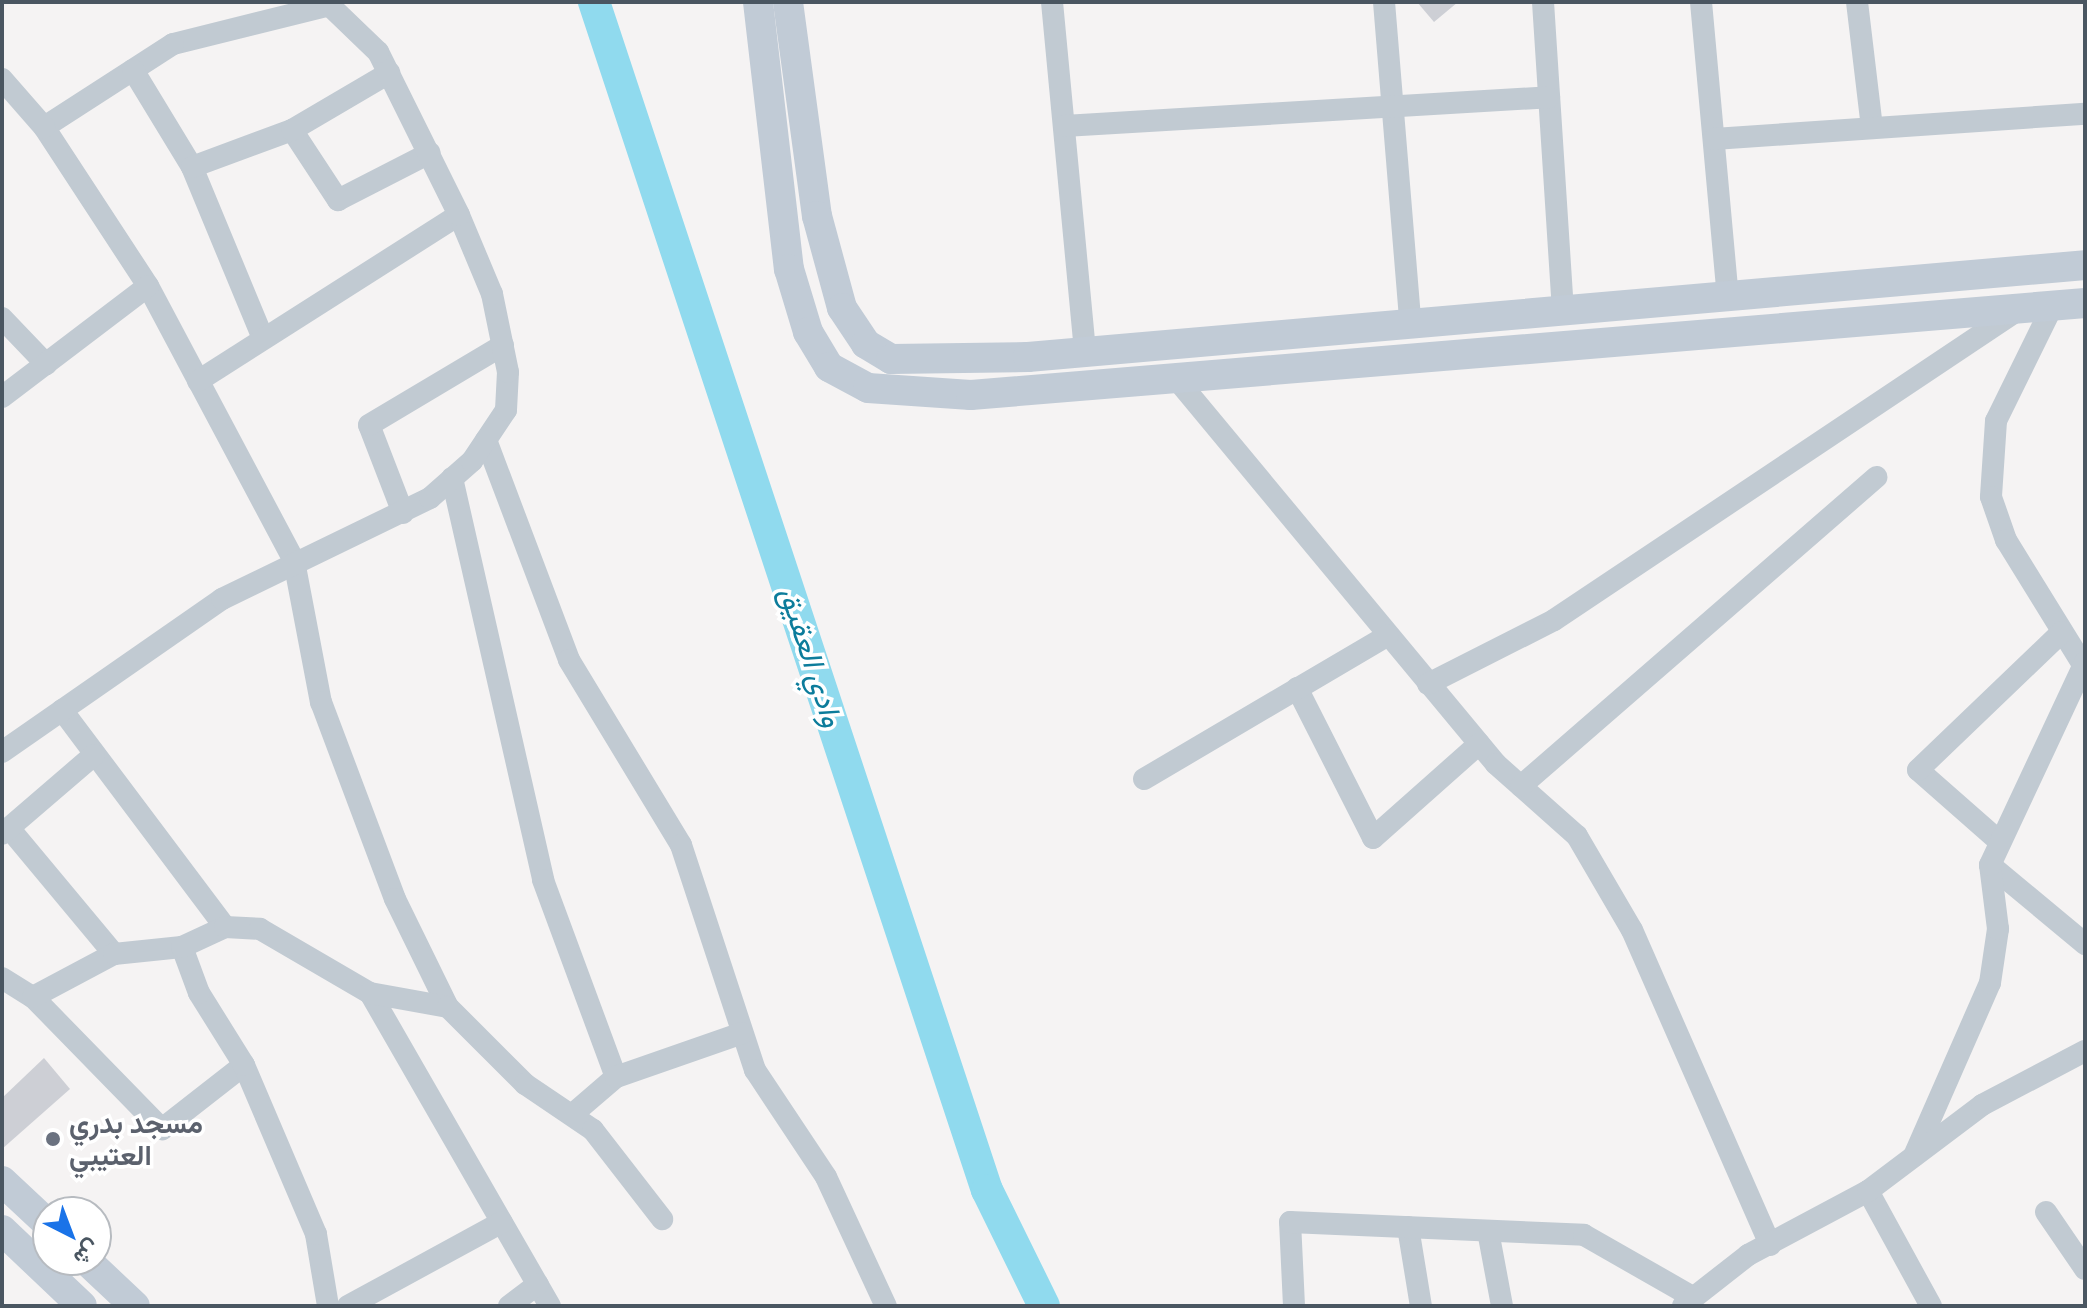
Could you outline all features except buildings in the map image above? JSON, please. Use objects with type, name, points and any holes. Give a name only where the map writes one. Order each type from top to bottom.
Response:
[{"type":"street","points":[[758,2],[789,269],[808,332],[829,367],[900,395],[2085,303]]},
{"type":"street","points":[[788,2],[817,216],[842,308],[866,344],[891,359],[1085,351],[2085,265]]},
{"type":"street","points":[[1052,2],[1085,351]]},
{"type":"street","points":[[1384,2],[1410,321]]},
{"type":"street","points":[[1543,2],[1563,309]]},
{"type":"street","points":[[1701,2],[1728,296]]},
{"type":"street","points":[[1857,2],[1872,127]]},
{"type":"street","points":[[2,752],[222,599],[294,561],[403,513],[452,478],[486,440],[506,410],[503,345],[492,294],[459,215],[378,52],[328,4],[173,44],[44,127]]},
{"type":"street","points":[[133,70],[192,167],[262,336]]},
{"type":"street","points":[[192,167],[292,130],[389,73]]},
{"type":"street","points":[[2,79],[44,127],[148,286],[294,561],[321,702],[395,899],[448,1007],[525,1084],[574,1113],[662,1219]]},
{"type":"street","points":[[1064,126],[1549,97]]},
{"type":"street","points":[[1714,139],[2085,114]]},
{"type":"street","points":[[292,130],[338,200],[430,153]]},
{"type":"street","points":[[198,381],[262,336],[459,215]]},
{"type":"street","points":[[2,397],[148,286]]},
{"type":"street","points":[[1914,1156],[1990,983],[1998,929],[1990,865],[2084,665],[2006,540],[1991,497],[1996,421],[2053,305]]},
{"type":"street","points":[[1428,684],[1554,620],[2022,308]]},
{"type":"street","points":[[1503,313],[1509,346]]},
{"type":"street","points":[[2,318],[46,364]]},
{"type":"street","points":[[403,513],[369,425],[503,345]]},
{"type":"street","points":[[1174,376],[1479,744],[1577,836],[1632,930],[1770,1245]]},
{"type":"street","points":[[486,440],[569,660],[681,845],[755,1070],[826,1177],[886,1306]]},
{"type":"street","points":[[1521,786],[1876,477]]},
{"type":"street","points":[[452,478],[543,880],[616,1077]]},
{"type":"street","points":[[2000,842],[1918,770],[2062,632]]},
{"type":"street","points":[[1144,779],[1388,635]]},
{"type":"street","points":[[1297,688],[1373,838],[1479,744]]},
{"type":"street","points":[[62,710],[225,927]]},
{"type":"street","points":[[94,755],[6,831],[114,954]]},
{"type":"street","points":[[1990,865],[2085,944]]},
{"type":"street","points":[[33,997],[114,954],[182,947],[225,927],[260,929],[370,993],[448,1007]]},
{"type":"street","points":[[182,947],[199,993],[244,1065],[316,1234],[328,1306]]},
{"type":"street","points":[[2,978],[33,997],[162,1129],[244,1065]]},
{"type":"street","points":[[370,993],[550,1306]]},
{"type":"street","points":[[574,1113],[616,1077],[742,1033]]},
{"type":"street","points":[[1294,1306],[1290,1222],[1584,1235],[1687,1301],[1770,1245],[1868,1191],[1982,1105],[2085,1051]]},
{"type":"street","points":[[2,1181],[32,1209]]},
{"type":"street","points":[[1868,1191],[1931,1306]]},
{"type":"street","points":[[2046,1212],[2085,1269]]},
{"type":"street","points":[[348,1306],[502,1222]]},
{"type":"street","points":[[1408,1227],[1421,1306]]},
{"type":"street","points":[[1488,1231],[1502,1306]]},
{"type":"street","points":[[4,1235],[82,1306]]},
{"type":"street","points":[[103,1276],[135,1306]]},
{"type":"street","points":[[509,1306],[538,1284]]},
{"type":"waterway","name":"وادي العقيق","points":[[594,2],[987,1190],[1044,1306]]},
{"type":"place","name":"مسجد بدري العتيبي","points":[[53,1139]]}]
